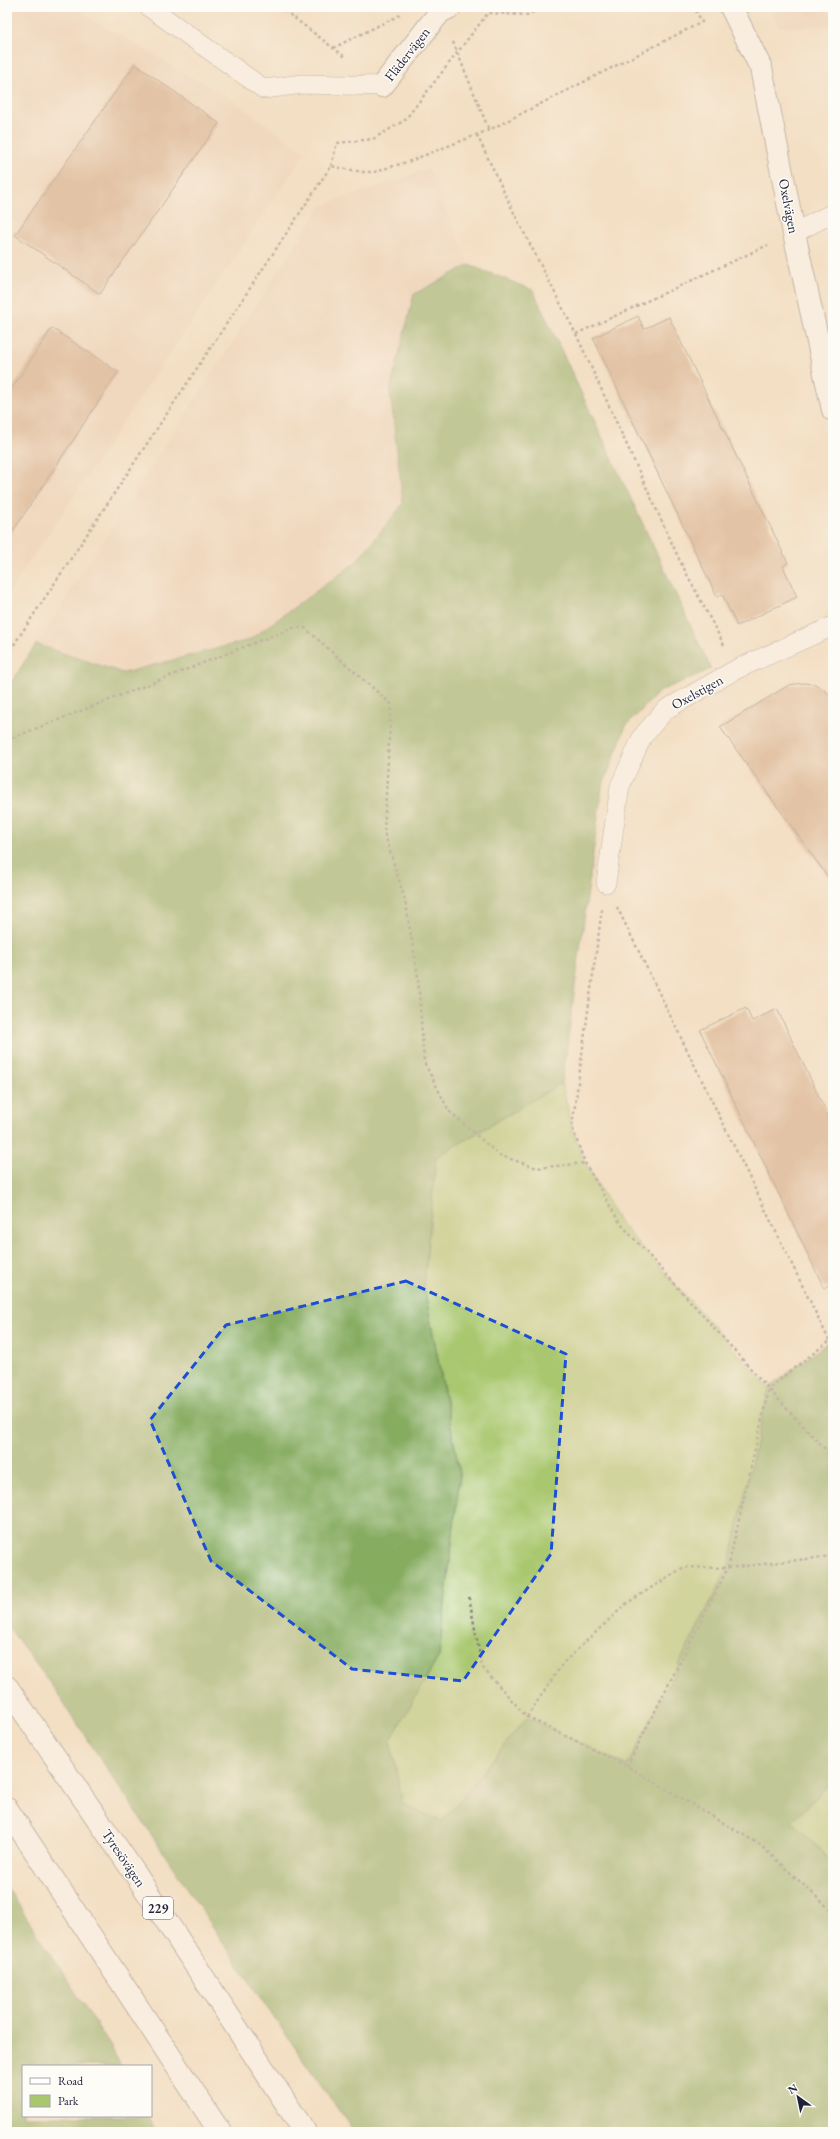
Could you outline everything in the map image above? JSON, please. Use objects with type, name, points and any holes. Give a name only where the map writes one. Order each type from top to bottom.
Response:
[{"type":"main road","name":"Oxelvägen","points":[[731,7],[761,68],[794,233],[833,410]]},
{"type":"main road","name":"Flädervägen","points":[[382,86],[445,10]]},
{"type":"main road","name":"Tyresövägen","points":[[7,1687],[136,1875],[305,2132]]},
{"type":"main road","points":[[7,1809],[220,2132]]},
{"type":"main road","points":[[198,2098],[211,2132]]},
{"type":"lane","points":[[149,7],[264,89],[302,84],[382,86]]},
{"type":"lane","points":[[794,233],[833,213]]},
{"type":"lane","name":"Oxelstigen","points":[[606,883],[620,786],[642,737],[665,710],[737,669],[833,626]]},
{"type":"path","points":[[280,7],[346,58]]},
{"type":"path","points":[[7,654],[331,166],[337,143],[373,139],[405,120],[457,51],[488,13],[527,15],[544,7]]},
{"type":"path","points":[[331,166],[362,172],[374,172],[410,161],[489,130],[702,22],[694,7]]},
{"type":"path","points":[[445,10],[457,51],[489,130]]},
{"type":"path","points":[[333,48],[403,14]]},
{"type":"path","points":[[477,135],[515,215],[576,334],[680,561],[737,669]]},
{"type":"path","points":[[576,334],[794,233]]},
{"type":"path","points":[[7,740],[292,628],[305,628],[391,704],[384,832],[405,900],[417,970],[424,1062],[449,1111],[499,1155],[537,1168],[585,1163]]},
{"type":"path","points":[[606,883],[572,1127],[585,1163],[620,1223],[833,1457]]},
{"type":"path","points":[[606,883],[829,1340]]},
{"type":"path","points":[[627,1766],[728,1568],[769,1388],[833,1338]]},
{"type":"path","points":[[527,1717],[563,1663],[627,1604],[684,1567],[728,1568],[833,1556]]},
{"type":"path","points":[[469,1597],[482,1667],[527,1717],[627,1766],[759,1844],[833,1912]]},
{"type":"highlighted area","points":[[406,1281],[566,1354],[551,1554],[463,1681],[352,1669],[211,1561],[150,1420],[226,1325]]},
{"type":"shaded area","points":[[7,7],[74,7],[95,21],[234,101],[305,153],[7,595]]},
{"type":"shaded area","points":[[769,7],[833,7],[833,26],[779,27]]},
{"type":"shaded area","points":[[429,168],[469,265],[414,294],[390,391],[403,504],[355,563],[249,640],[123,673],[36,644],[321,206]]},
{"type":"green space","points":[[469,265],[533,290],[711,669],[660,691],[626,726],[602,788],[562,1083],[436,1157],[424,1287],[460,1474],[439,1656],[390,1741],[403,1804],[442,1822],[527,1717],[627,1766],[728,1568],[769,1388],[833,1338],[833,1781],[792,1821],[833,1863],[833,2132],[354,2132],[261,1999],[52,1686],[7,1625],[7,689],[36,644],[123,673],[249,640],[355,563],[403,504],[390,391],[414,294]]},
{"type":"green space","points":[[562,1083],[572,1127],[585,1163],[620,1223],[769,1388],[728,1568],[627,1766],[527,1717],[442,1822],[403,1804],[390,1741],[439,1656],[460,1474],[424,1287],[436,1157]]},
{"type":"green space","points":[[833,1781],[833,1863],[792,1821]]},
{"type":"green space","points":[[7,1887],[111,2047],[120,2065],[22,2065],[22,2117],[148,2117],[156,2132],[7,2132]]},
{"type":"building","points":[[135,64],[219,123],[100,294],[15,235]]},
{"type":"building","points":[[638,316],[644,329],[669,317],[788,563],[783,566],[797,597],[737,626],[722,594],[717,597],[593,338]]},
{"type":"building","points":[[52,328],[118,372],[7,540],[7,396]]},
{"type":"building","points":[[803,683],[815,684],[833,698],[833,884],[720,727],[789,685]]},
{"type":"building","points":[[746,1008],[752,1021],[777,1009],[833,1126],[833,1295],[829,1286],[824,1288],[700,1030]]}]
